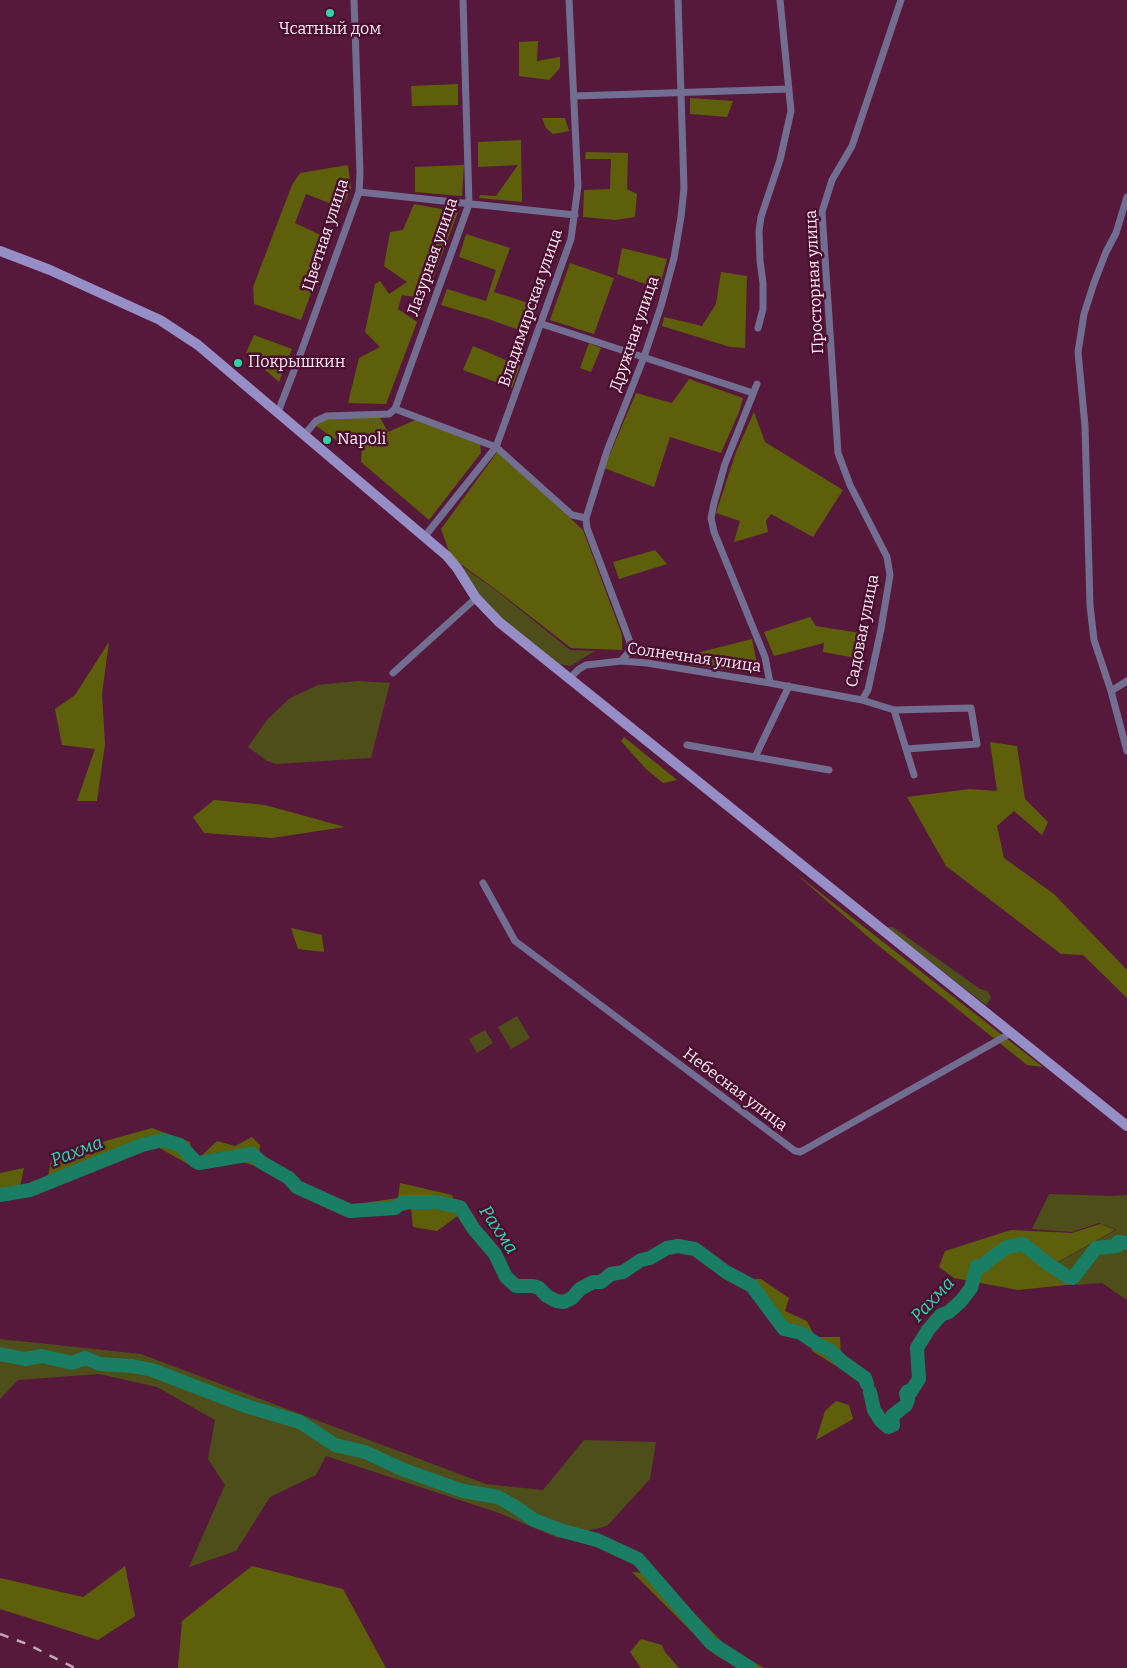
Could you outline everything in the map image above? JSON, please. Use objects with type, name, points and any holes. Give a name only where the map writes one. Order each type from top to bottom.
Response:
[{"type":"street","name":"Цветная улица","points":[[278,412],[358,192],[360,173],[354,0]]},
{"type":"street","name":"Лазурная улица","points":[[395,409],[469,204],[463,0]]},
{"type":"street","name":"Владимирская улица","points":[[425,536],[496,447],[542,324],[571,239],[578,186],[570,0]]},
{"type":"street","name":"Дружная улица","points":[[586,518],[607,450],[644,357],[674,258],[684,188],[678,0]]},
{"type":"street","points":[[758,328],[763,309],[759,231],[761,216],[780,160],[790,111],[780,0]]},
{"type":"street","name":"Просторная улица","points":[[850,485],[838,453],[822,212],[832,180],[852,146],[901,0]]},
{"type":"street","points":[[575,96],[680,94],[718,90],[773,91],[788,89]]},
{"type":"street","points":[[358,192],[575,215]]},
{"type":"street","points":[[1127,197],[1116,233],[1106,252],[1084,314],[1078,352],[1085,426],[1090,605],[1094,640],[1111,691],[1127,751]]},
{"type":"street","points":[[0,251],[50,270],[160,320],[198,345],[306,434],[447,556],[476,598],[499,622],[1127,1126]]},
{"type":"street","points":[[542,324],[753,393]]},
{"type":"street","points":[[757,384],[725,464],[711,518],[714,532],[765,657],[770,683]]},
{"type":"street","points":[[306,434],[316,421],[327,416],[389,414],[395,409],[496,447],[572,514],[586,518],[587,528],[630,642],[629,652],[621,661]]},
{"type":"street","name":"Садовая улица","points":[[850,485],[887,558],[890,575],[868,690],[862,700]]},
{"type":"street","points":[[393,673],[476,598]]},
{"type":"street","name":"Солнечная улица","points":[[570,678],[586,665],[621,661],[647,663],[789,686],[862,700],[894,710],[971,708],[977,744],[906,749]]},
{"type":"street","points":[[1111,691],[1127,681]]},
{"type":"street","points":[[755,757],[789,686]]},
{"type":"street","points":[[894,710],[914,775]]},
{"type":"street","points":[[687,745],[829,770]]},
{"type":"street","name":"Небесная улица","points":[[483,883],[515,941],[795,1151],[800,1152],[804,1150],[1011,1033]]},
{"type":"shaded area","points":[[538,41],[537,61],[560,57],[560,68],[549,80],[519,76],[519,42]]},
{"type":"shaded area","points":[[458,84],[458,105],[412,106],[411,86]]},
{"type":"shaded area","points":[[690,98],[733,101],[727,117],[690,114]]},
{"type":"shaded area","points":[[542,118],[565,118],[569,131],[553,134],[546,128]]},
{"type":"shaded area","points":[[521,140],[522,202],[479,198],[480,195],[496,196],[518,165],[478,167],[478,142]]},
{"type":"shaded area","points":[[586,152],[628,153],[627,189],[637,194],[635,217],[615,220],[583,217],[584,190],[610,189],[611,159],[585,159]]},
{"type":"shaded area","points":[[348,165],[351,188],[342,208],[306,194],[295,223],[331,240],[301,320],[254,304],[253,287],[292,185],[300,173]]},
{"type":"shaded area","points":[[464,165],[462,196],[415,192],[415,167]]},
{"type":"shaded area","points":[[414,204],[458,212],[431,284],[421,298],[402,295],[398,309],[417,322],[386,404],[348,403],[359,358],[380,347],[365,332],[375,284],[380,281],[389,294],[407,282],[384,266],[390,232],[403,230]]},
{"type":"shaded area","points":[[466,234],[510,248],[494,292],[538,306],[528,333],[441,305],[447,289],[486,301],[496,270],[459,257]]},
{"type":"shaded area","points":[[622,248],[667,259],[659,289],[617,274]]},
{"type":"shaded area","points":[[570,263],[614,278],[594,334],[550,320]]},
{"type":"shaded area","points":[[721,272],[747,276],[745,348],[730,347],[662,326],[664,317],[702,326],[716,304]]},
{"type":"shaded area","points":[[254,335],[292,349],[279,382],[246,353]]},
{"type":"shaded area","points":[[589,343],[601,348],[591,372],[580,368]]},
{"type":"shaded area","points":[[473,346],[520,366],[512,388],[463,370]]},
{"type":"shaded area","points":[[689,379],[743,398],[721,453],[670,437],[654,487],[604,468],[636,393],[672,403]]},
{"type":"shaded area","points":[[754,412],[765,442],[843,490],[813,537],[771,514],[766,521],[768,532],[734,542],[740,521],[716,513],[736,452]]},
{"type":"shaded area","points":[[328,416],[379,416],[388,432],[415,420],[480,443],[481,453],[429,520],[361,462],[362,446],[355,433],[340,443],[315,425]]},
{"type":"shaded area","points":[[498,451],[583,530],[622,635],[622,650],[571,648],[451,557],[441,529]]},
{"type":"shaded area","points":[[655,550],[667,564],[619,579],[613,562]]},
{"type":"shaded area","points":[[456,562],[497,591],[570,650],[595,651],[570,666],[559,664],[509,626],[485,602]]},
{"type":"shaded area","points":[[810,617],[816,626],[866,634],[862,659],[823,652],[824,643],[774,656],[764,632]]},
{"type":"shaded area","points":[[752,639],[759,674],[691,665],[689,655]]},
{"type":"shaded area","points":[[109,642],[102,694],[105,744],[97,801],[77,801],[95,749],[62,745],[55,709],[75,695]]},
{"type":"shaded area","points":[[359,681],[390,683],[371,758],[276,764],[267,761],[248,747],[267,720],[290,698],[318,685]]},
{"type":"shaded area","points":[[624,737],[677,780],[663,783],[646,769],[621,741]]},
{"type":"shaded area","points":[[990,742],[1017,746],[1025,799],[1048,822],[1042,835],[1014,811],[997,826],[1004,858],[1054,894],[1127,970],[1127,998],[1083,955],[1061,954],[946,866],[907,797],[970,789],[997,791]]},
{"type":"shaded area","points":[[214,800],[265,805],[345,827],[272,838],[204,833],[193,817]]},
{"type":"shaded area","points":[[795,873],[1043,1067],[1027,1065],[874,942]]},
{"type":"shaded area","points":[[886,927],[893,927],[980,989],[988,991],[991,998],[986,1005]]},
{"type":"shaded area","points":[[291,928],[322,935],[324,952],[298,949]]},
{"type":"shaded area","points":[[517,1016],[530,1038],[511,1049],[498,1027]]},
{"type":"shaded area","points":[[485,1030],[493,1043],[477,1053],[469,1039]]},
{"type":"shaded area","points":[[152,1128],[190,1142],[193,1167],[156,1146],[46,1187],[52,1156]]},
{"type":"shaded area","points":[[252,1137],[260,1145],[258,1167],[237,1160],[212,1164],[200,1157],[217,1141],[235,1146]]},
{"type":"shaded area","points":[[24,1168],[20,1186],[0,1192],[0,1173]]},
{"type":"shaded area","points":[[400,1183],[452,1195],[459,1215],[437,1231],[413,1227],[411,1209],[380,1216],[363,1216],[349,1205],[398,1198]]},
{"type":"shaded area","points":[[1049,1194],[1127,1195],[1127,1300],[1102,1283],[1077,1285],[1077,1278],[1060,1275],[1048,1268],[1116,1230],[1099,1223],[1072,1232],[1032,1229]]},
{"type":"shaded area","points":[[1100,1224],[1115,1230],[1047,1268],[1059,1277],[1077,1279],[1076,1284],[1018,1290],[954,1278],[939,1267],[945,1251],[1011,1230],[1072,1233]]},
{"type":"shaded area","points":[[749,1279],[761,1279],[789,1298],[785,1311],[807,1321],[815,1337],[840,1337],[841,1354],[852,1376],[812,1351],[811,1343],[785,1335],[769,1303]]},
{"type":"shaded area","points":[[0,1339],[141,1354],[486,1484],[543,1490],[584,1440],[656,1442],[650,1479],[607,1526],[558,1538],[499,1513],[326,1456],[316,1475],[270,1497],[236,1551],[189,1567],[225,1485],[208,1459],[215,1420],[157,1387],[99,1374],[18,1380],[0,1399]]},
{"type":"shaded area","points":[[836,1401],[849,1405],[853,1419],[816,1440],[825,1411]]},
{"type":"shaded area","points":[[125,1566],[135,1616],[98,1640],[0,1609],[0,1578],[83,1597]]},
{"type":"shaded area","points":[[252,1566],[343,1589],[386,1668],[178,1668],[182,1621]]},
{"type":"shaded area","points":[[632,1572],[656,1574],[725,1645],[764,1668],[737,1668],[714,1654]]},
{"type":"shaded area","points":[[641,1639],[662,1645],[665,1652],[679,1668],[641,1668],[630,1652]]},
{"type":"waterway","name":"Рахма","points":[[0,1195],[30,1190],[142,1145],[163,1140],[180,1145],[199,1163],[252,1154],[261,1162],[289,1178],[297,1187],[350,1211],[395,1208],[403,1202],[435,1202],[460,1207],[473,1228],[495,1254],[506,1277],[516,1286],[539,1288],[556,1301],[564,1302],[572,1298],[580,1289],[593,1282],[601,1282],[611,1274],[623,1272],[641,1260],[650,1258],[667,1248],[678,1246],[695,1249],[726,1272],[752,1286],[784,1329],[801,1333],[828,1349],[865,1378],[867,1384]]},
{"type":"waterway","name":"Рахма","points":[[870,1392],[874,1410],[881,1421],[888,1427],[893,1425],[892,1416],[906,1405],[908,1399],[906,1394],[908,1391],[910,1393],[919,1379],[917,1348],[928,1330],[941,1315],[949,1312],[961,1301],[971,1288],[977,1266],[983,1266],[1007,1247],[1023,1244],[1047,1263],[1068,1277],[1073,1278],[1096,1248],[1117,1246],[1118,1242],[1127,1243]]},
{"type":"waterway","points":[[0,1354],[25,1359],[42,1356],[72,1363],[85,1358],[100,1364],[132,1366],[152,1370],[246,1406],[300,1422],[335,1445],[365,1452],[404,1470],[463,1491],[498,1497],[534,1520],[563,1531],[597,1540],[638,1559],[711,1643],[750,1668]]},
{"type":"railway","points":[[0,1634],[27,1644],[75,1668]]},
{"type":"place","name":"Чсатный дом","points":[[330,13]]},
{"type":"place","name":"Покрышкин","points":[[238,363]]},
{"type":"place","name":"Napoli","points":[[327,440]]}]
